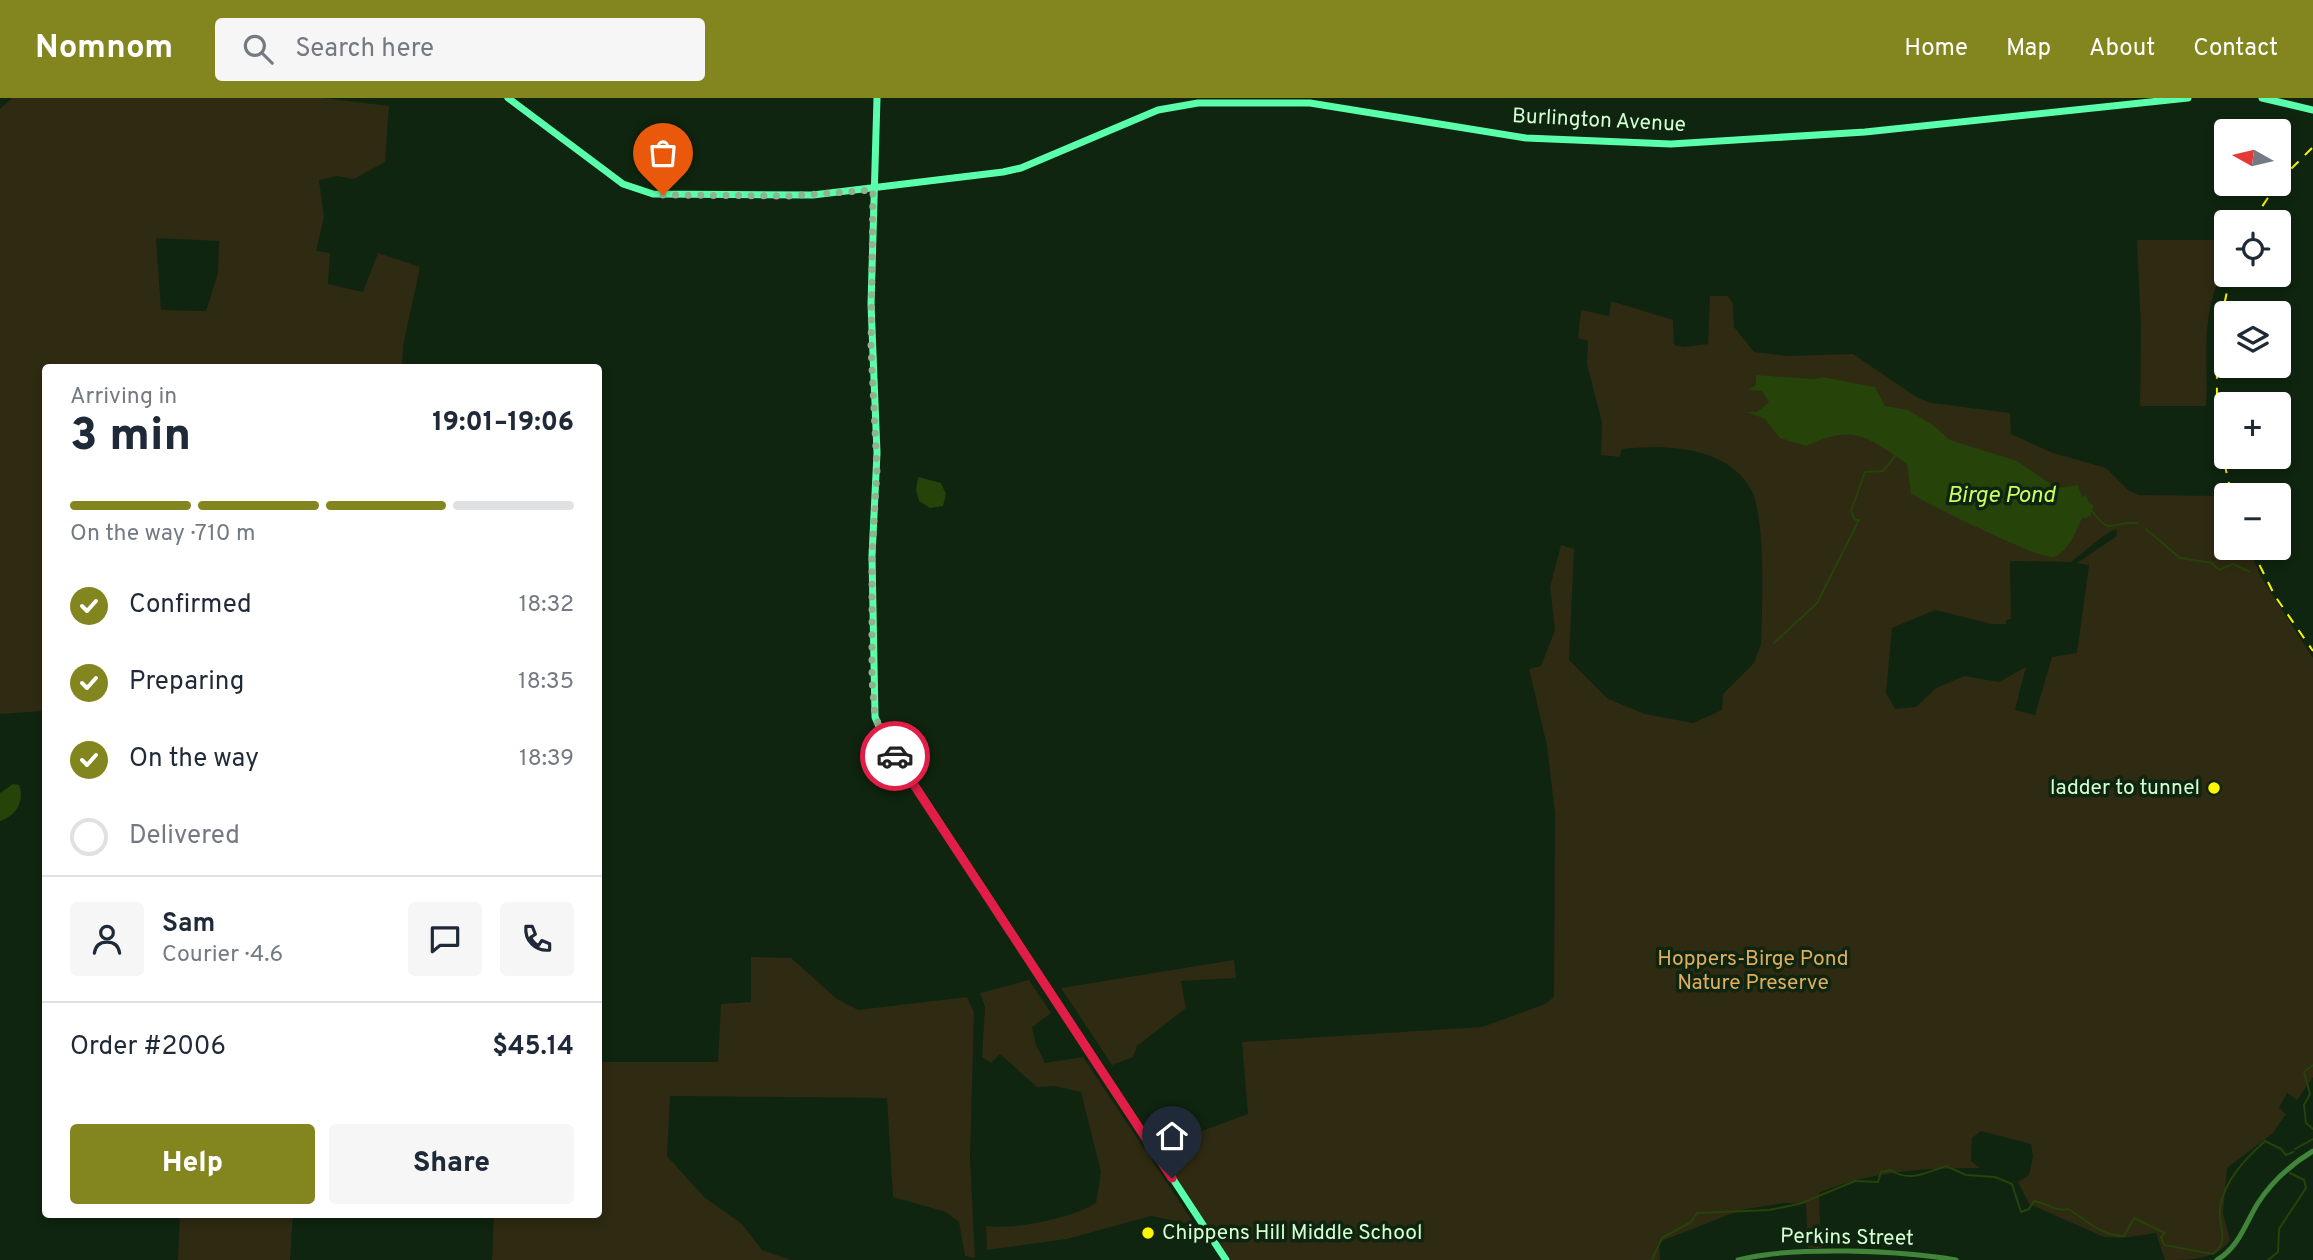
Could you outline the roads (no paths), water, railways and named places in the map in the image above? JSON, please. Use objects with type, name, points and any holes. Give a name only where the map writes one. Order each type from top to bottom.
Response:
[{"type":"main road","name":"Burlington Avenue","points":[[508,98],[623,184],[643,192],[663,195],[788,196],[873,190],[1012,170],[1158,110],[1198,103],[1310,103],[1526,138],[1677,144],[1865,132],[2188,98]]},
{"type":"main road","points":[[877,98],[871,340],[877,471],[872,556],[872,680],[875,717],[884,738],[1226,1260]]},
{"type":"main road","points":[[2262,98],[2313,110]]},
{"type":"street","points":[[2217,1260],[2233,1247],[2275,1180],[2288,1167],[2313,1151]]},
{"type":"street","name":"Perkins Street","points":[[1738,1260],[1771,1253],[1795,1252],[1920,1254],[1956,1260]]},
{"type":"water","name":"Birge Pond","points":[[1756,375],[1814,379],[1822,377],[1875,387],[1885,406],[1908,410],[1933,425],[1950,440],[2017,461],[2057,488],[2078,485],[2082,497],[2086,495],[2089,503],[2094,505],[2090,517],[2082,518],[2068,545],[2054,557],[2030,551],[1911,494],[1907,464],[1870,440],[1860,436],[1837,436],[1806,446],[1780,438],[1765,419],[1747,412],[1757,412],[1769,402],[1762,391],[1747,390],[1756,385]]},
{"type":"water","points":[[918,477],[941,483],[946,494],[943,506],[930,508],[919,501],[916,490]]},
{"type":"water","points":[[13,784],[19,785],[20,802],[11,815],[0,821],[0,793]]},
{"type":"waterway","points":[[1774,643],[1817,603],[1859,520],[1855,520],[1851,511],[1865,472],[1883,471],[1896,455]]},
{"type":"waterway","points":[[2092,511],[2108,526],[2137,523]]},
{"type":"waterway","points":[[2146,529],[2180,558],[2212,563],[2219,570],[2233,564],[2250,572]]},
{"type":"waterway","points":[[2313,1065],[2304,1072],[2310,1094],[2304,1105],[2306,1123],[2313,1129]]},
{"type":"waterway","points":[[2295,1149],[2313,1139]]},
{"type":"waterway","points":[[1652,1260],[1662,1238],[1691,1222],[1697,1213],[1769,1210],[1799,1204],[1855,1181],[1878,1182],[1881,1172],[1891,1170],[1911,1176],[1946,1166],[1966,1175],[1995,1177],[2012,1184],[2021,1212],[2029,1209],[2034,1201],[2068,1209],[2094,1227],[2124,1236],[2134,1218],[2165,1233],[2161,1237],[2164,1245],[2213,1254],[2222,1238],[2222,1198],[2236,1171],[2265,1141],[2281,1149],[2286,1155],[2293,1152]]},
{"type":"waterway","points":[[2268,1260],[2278,1252],[2279,1229],[2306,1188],[2304,1180],[2290,1173]]},
{"type":"railway","points":[[2291,169],[2313,147]]},
{"type":"railway","points":[[2260,210],[2269,196]]},
{"type":"railway","points":[[2228,287],[2220,330],[2217,385],[2221,440],[2229,483]]},
{"type":"railway","points":[[2257,560],[2275,596],[2313,651]]},
{"type":"place","name":"ladder to tunnel","points":[[2214,788]]},
{"type":"place","name":"Chippens Hill Middle School","points":[[1148,1233]]},
{"type":"park label","name":"Hoppers-Birge Pond Nature Preserve","points":[[1753,971]]}]
